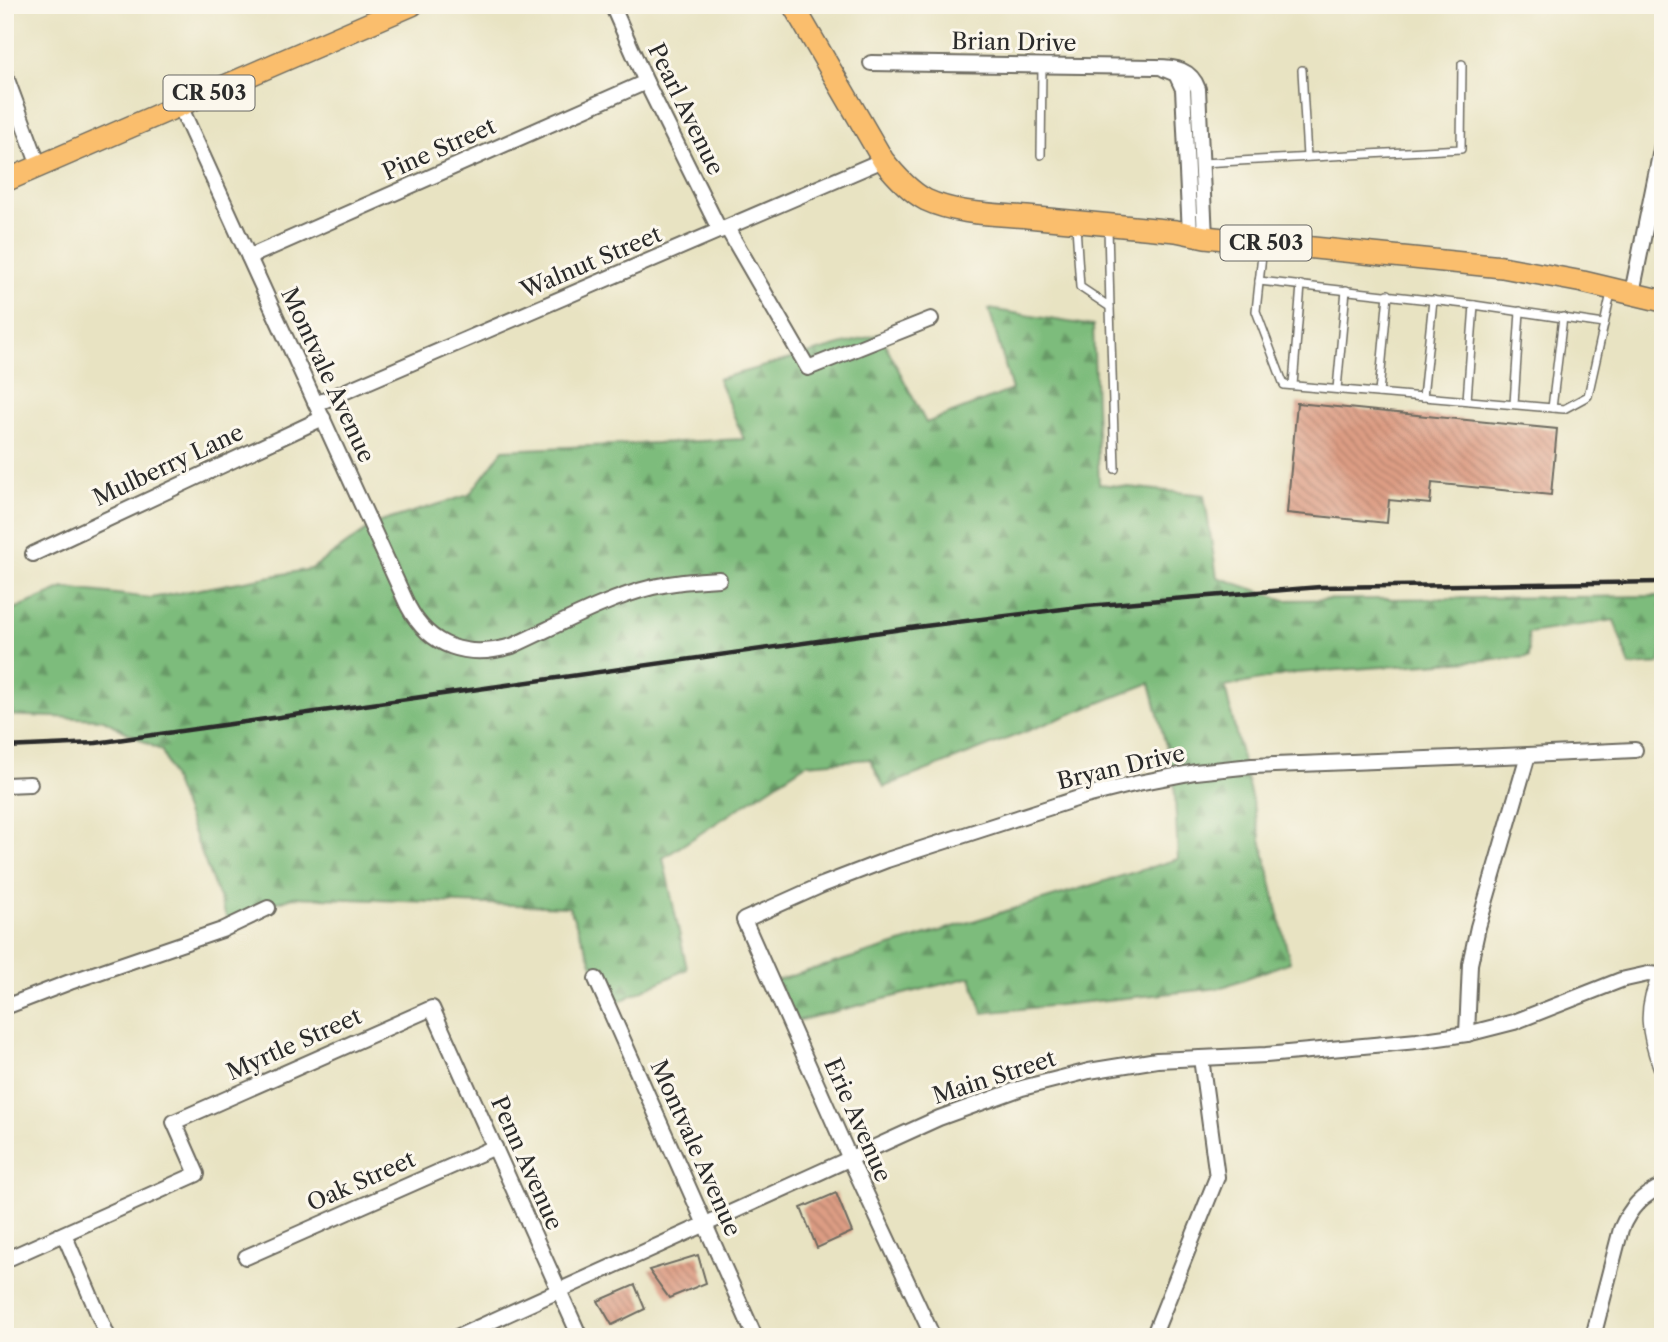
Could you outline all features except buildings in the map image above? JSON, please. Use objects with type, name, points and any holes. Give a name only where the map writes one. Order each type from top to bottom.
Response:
[{"type":"main road","name":"CR 503","points":[[5,181],[412,5]]},
{"type":"main road","name":"CR 503","points":[[793,5],[883,160],[912,190],[927,200],[944,206],[985,213],[1502,267],[1663,301]]},
{"type":"street","name":"Pearl Avenue","points":[[612,5],[646,82],[723,230],[808,368],[931,319]]},
{"type":"street","name":"Brian Drive","points":[[871,63],[1172,67],[1190,74],[1198,89],[1201,163],[1197,235]]},
{"type":"street","points":[[1156,67],[1176,75],[1183,89],[1197,235]]},
{"type":"street","points":[[5,74],[39,166]]},
{"type":"street","name":"Pine Street","points":[[249,257],[646,82]]},
{"type":"street","name":"Montvale Avenue","points":[[180,106],[413,615],[430,634],[454,648],[472,652],[496,651],[652,587],[719,579]]},
{"type":"street","points":[[1622,291],[1663,140]]},
{"type":"street","name":"Walnut Street","points":[[316,404],[883,160]]},
{"type":"street","name":"Mulberry Lane","points":[[33,554],[323,418]]},
{"type":"street","name":"Bryan Drive","points":[[744,920],[822,885],[897,856],[1082,797],[1195,772],[1252,766],[1634,750]]},
{"type":"street","points":[[1467,1034],[1470,964],[1528,755]]},
{"type":"street","points":[[5,785],[30,784]]},
{"type":"street","points":[[5,1007],[222,930],[268,908]]},
{"type":"street","name":"Erie Avenue","points":[[744,920],[850,1159],[933,1337]]},
{"type":"street","name":"Main Street","points":[[457,1337],[939,1118],[1022,1088],[1088,1071],[1157,1060],[1280,1054],[1467,1034],[1514,1021],[1621,980],[1648,974],[1663,975]]},
{"type":"street","points":[[1663,975],[1652,1000],[1651,1016],[1652,1031],[1663,1067]]},
{"type":"street","name":"Montvale Avenue","points":[[596,979],[755,1337]]},
{"type":"street","name":"Myrtle Street","points":[[64,1234],[197,1174],[174,1122],[432,1008]]},
{"type":"street","name":"Penn Avenue","points":[[432,1008],[580,1337]]},
{"type":"street","points":[[1153,1337],[1217,1177],[1201,1058]]},
{"type":"street","name":"Oak Street","points":[[246,1258],[495,1147]]},
{"type":"street","points":[[1593,1337],[1621,1229],[1635,1204],[1663,1186]]},
{"type":"street","points":[[5,1260],[64,1234],[108,1337]]},
{"type":"lane","points":[[1201,163],[1461,149],[1462,64]]},
{"type":"lane","points":[[1041,155],[1042,65]]},
{"type":"lane","points":[[1301,71],[1307,156]]},
{"type":"lane","points":[[1076,222],[1080,287],[1110,307]]},
{"type":"lane","points":[[1107,225],[1115,469]]},
{"type":"lane","points":[[1263,243],[1256,311],[1284,385],[1564,409],[1588,396],[1604,324],[1622,291]]},
{"type":"lane","points":[[1259,281],[1474,305],[1604,324]]},
{"type":"lane","points":[[1293,385],[1301,285]]},
{"type":"lane","points":[[1337,389],[1346,290]]},
{"type":"lane","points":[[1379,393],[1388,295]]},
{"type":"lane","points":[[1423,397],[1433,300]]},
{"type":"lane","points":[[1466,400],[1474,305]]},
{"type":"lane","points":[[1514,404],[1520,311]]},
{"type":"lane","points":[[1552,408],[1563,317]]},
{"type":"green space","points":[[989,309],[1093,326],[1099,484],[1204,495],[1217,577],[1285,600],[1663,596],[1663,650],[1659,664],[1630,666],[1614,620],[1528,633],[1529,657],[1295,673],[1225,687],[1290,962],[1220,988],[983,1013],[971,977],[793,1022],[771,982],[1178,859],[1174,777],[1150,683],[884,787],[870,759],[806,764],[663,858],[687,969],[610,1006],[569,907],[293,897],[227,919],[162,751],[102,719],[5,715],[5,613],[64,588],[151,598],[311,569],[377,523],[469,495],[503,450],[744,439],[718,379],[880,334],[926,423],[1012,390]]},
{"type":"railway","points":[[5,747],[96,743],[917,627],[1087,606],[1320,587],[1663,582]]}]
